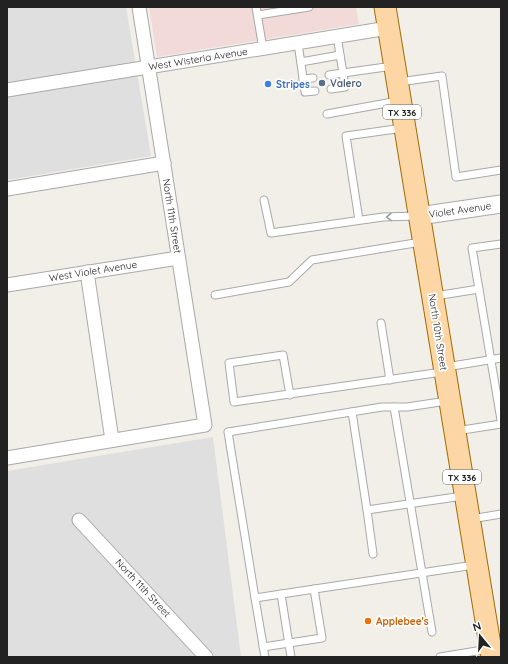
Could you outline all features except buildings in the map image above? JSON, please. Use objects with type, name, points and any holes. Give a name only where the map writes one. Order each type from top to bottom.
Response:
[{"type":"main road","name":"North 10th Street","points":[[388,12],[404,127],[476,564],[492,651]]},
{"type":"street","name":"North 11th Street","points":[[112,440],[205,425],[139,7]]},
{"type":"street","name":"West Wisteria Avenue","points":[[7,90],[149,68],[337,36],[388,12]]},
{"type":"street","points":[[7,189],[164,163]]},
{"type":"street","name":"Violet Avenue","points":[[419,216],[501,204]]},
{"type":"street","name":"West Violet Avenue","points":[[7,285],[178,258]]},
{"type":"street","points":[[7,458],[112,440],[87,272]]},
{"type":"street","name":"North 11th Street","points":[[79,520],[206,657]]},
{"type":"lane","points":[[256,7],[263,48]]},
{"type":"lane","points":[[258,15],[309,7]]},
{"type":"lane","points":[[332,89],[345,87],[337,36]]},
{"type":"lane","points":[[298,43],[305,92],[315,91]]},
{"type":"lane","points":[[301,62],[340,55]]},
{"type":"lane","points":[[329,75],[343,73],[397,83]]},
{"type":"lane","points":[[327,114],[397,83],[442,76],[456,177],[501,170]]},
{"type":"lane","points":[[303,79],[313,78]]},
{"type":"lane","points":[[359,220],[346,136],[404,127]]},
{"type":"lane","points":[[264,200],[271,233],[383,217],[419,216]]},
{"type":"lane","points":[[215,295],[289,282],[312,260],[423,242]]},
{"type":"lane","points":[[501,244],[472,248],[501,420]]},
{"type":"lane","points":[[432,297],[479,289]]},
{"type":"lane","points":[[380,323],[390,380]]},
{"type":"lane","points":[[290,394],[283,355],[228,363],[234,402],[390,380],[501,358]]},
{"type":"lane","points":[[265,657],[228,432],[382,407],[407,407],[449,400]]},
{"type":"lane","points":[[394,407],[432,632]]},
{"type":"lane","points":[[352,412],[373,554]]},
{"type":"lane","points":[[454,431],[501,424]]},
{"type":"lane","points":[[367,510],[465,496]]},
{"type":"lane","points":[[469,519],[501,514]]},
{"type":"lane","points":[[255,598],[476,564]]},
{"type":"lane","points":[[263,647],[322,638],[314,589]]},
{"type":"lane","points":[[281,594],[291,657]]},
{"type":"lane","points":[[440,657],[492,651]]},
{"type":"shaded area","points":[[7,7],[126,7],[151,156],[7,180]]},
{"type":"shaded area","points":[[149,7],[356,7],[359,24],[157,57]]},
{"type":"shaded area","points":[[213,437],[241,657],[7,657],[7,471]]},
{"type":"place","name":"Valero","points":[[322,83]]},
{"type":"place","name":"Stripes","points":[[268,84]]},
{"type":"place","name":"Applebee's","points":[[368,621]]}]
